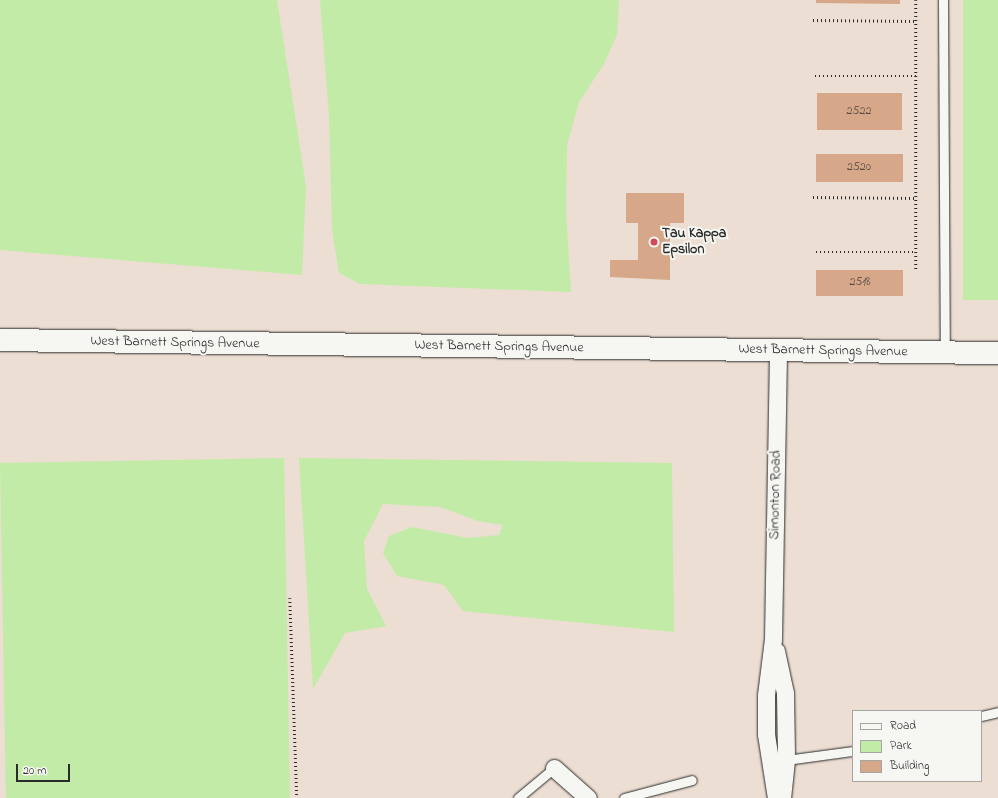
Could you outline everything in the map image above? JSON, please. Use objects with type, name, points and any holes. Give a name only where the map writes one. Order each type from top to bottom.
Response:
[{"type":"street","name":"West Barnett Springs Avenue","points":[[0,340],[998,353]]},
{"type":"street","name":"Simonton Road","points":[[776,798],[766,734],[766,695],[773,639],[778,350]]},
{"type":"street","name":"Simonton Road","points":[[773,639],[785,693],[786,760],[782,798]]},
{"type":"street","points":[[554,768],[588,798]]},
{"type":"lane","points":[[943,0],[945,352]]},
{"type":"lane","points":[[982,716],[998,712]]},
{"type":"lane","points":[[786,760],[852,750]]},
{"type":"lane","points":[[518,798],[554,768]]},
{"type":"lane","points":[[624,798],[692,780]]},
{"type":"path","points":[[916,0],[916,269]]},
{"type":"path","points":[[812,20],[916,21]]},
{"type":"path","points":[[815,76],[916,76]]},
{"type":"path","points":[[813,197],[916,198]]},
{"type":"path","points":[[816,252],[916,252]]},
{"type":"path","points":[[290,598],[297,798]]},
{"type":"green space","points":[[0,0],[277,0],[306,186],[302,275],[0,250]]},
{"type":"green space","points":[[320,0],[619,0],[617,35],[604,64],[579,102],[567,145],[566,212],[571,292],[360,284],[339,273],[332,229],[329,117]]},
{"type":"green space","points":[[963,0],[998,0],[998,300],[963,300]]},
{"type":"green space","points":[[284,458],[290,798],[6,798],[0,463]]},
{"type":"green space","points":[[299,458],[672,463],[674,632],[463,611],[444,585],[397,576],[383,553],[389,536],[412,527],[468,538],[499,535],[503,525],[478,521],[440,507],[383,504],[364,541],[367,589],[386,626],[345,633],[313,689]]},
{"type":"building","points":[[816,0],[900,0],[900,4],[816,3]]},
{"type":"building","points":[[817,93],[902,93],[902,130],[817,130]]},
{"type":"building","points":[[816,154],[903,154],[903,182],[816,182]]},
{"type":"building","name":"Tau Kappa Epsilon","points":[[626,193],[684,193],[684,223],[670,223],[670,280],[610,277],[610,260],[638,260],[638,223],[626,223]]},
{"type":"building","points":[[816,270],[903,270],[903,296],[816,296]]},
{"type":"place","name":"Tau Kappa Epsilon","points":[[654,242]]}]
